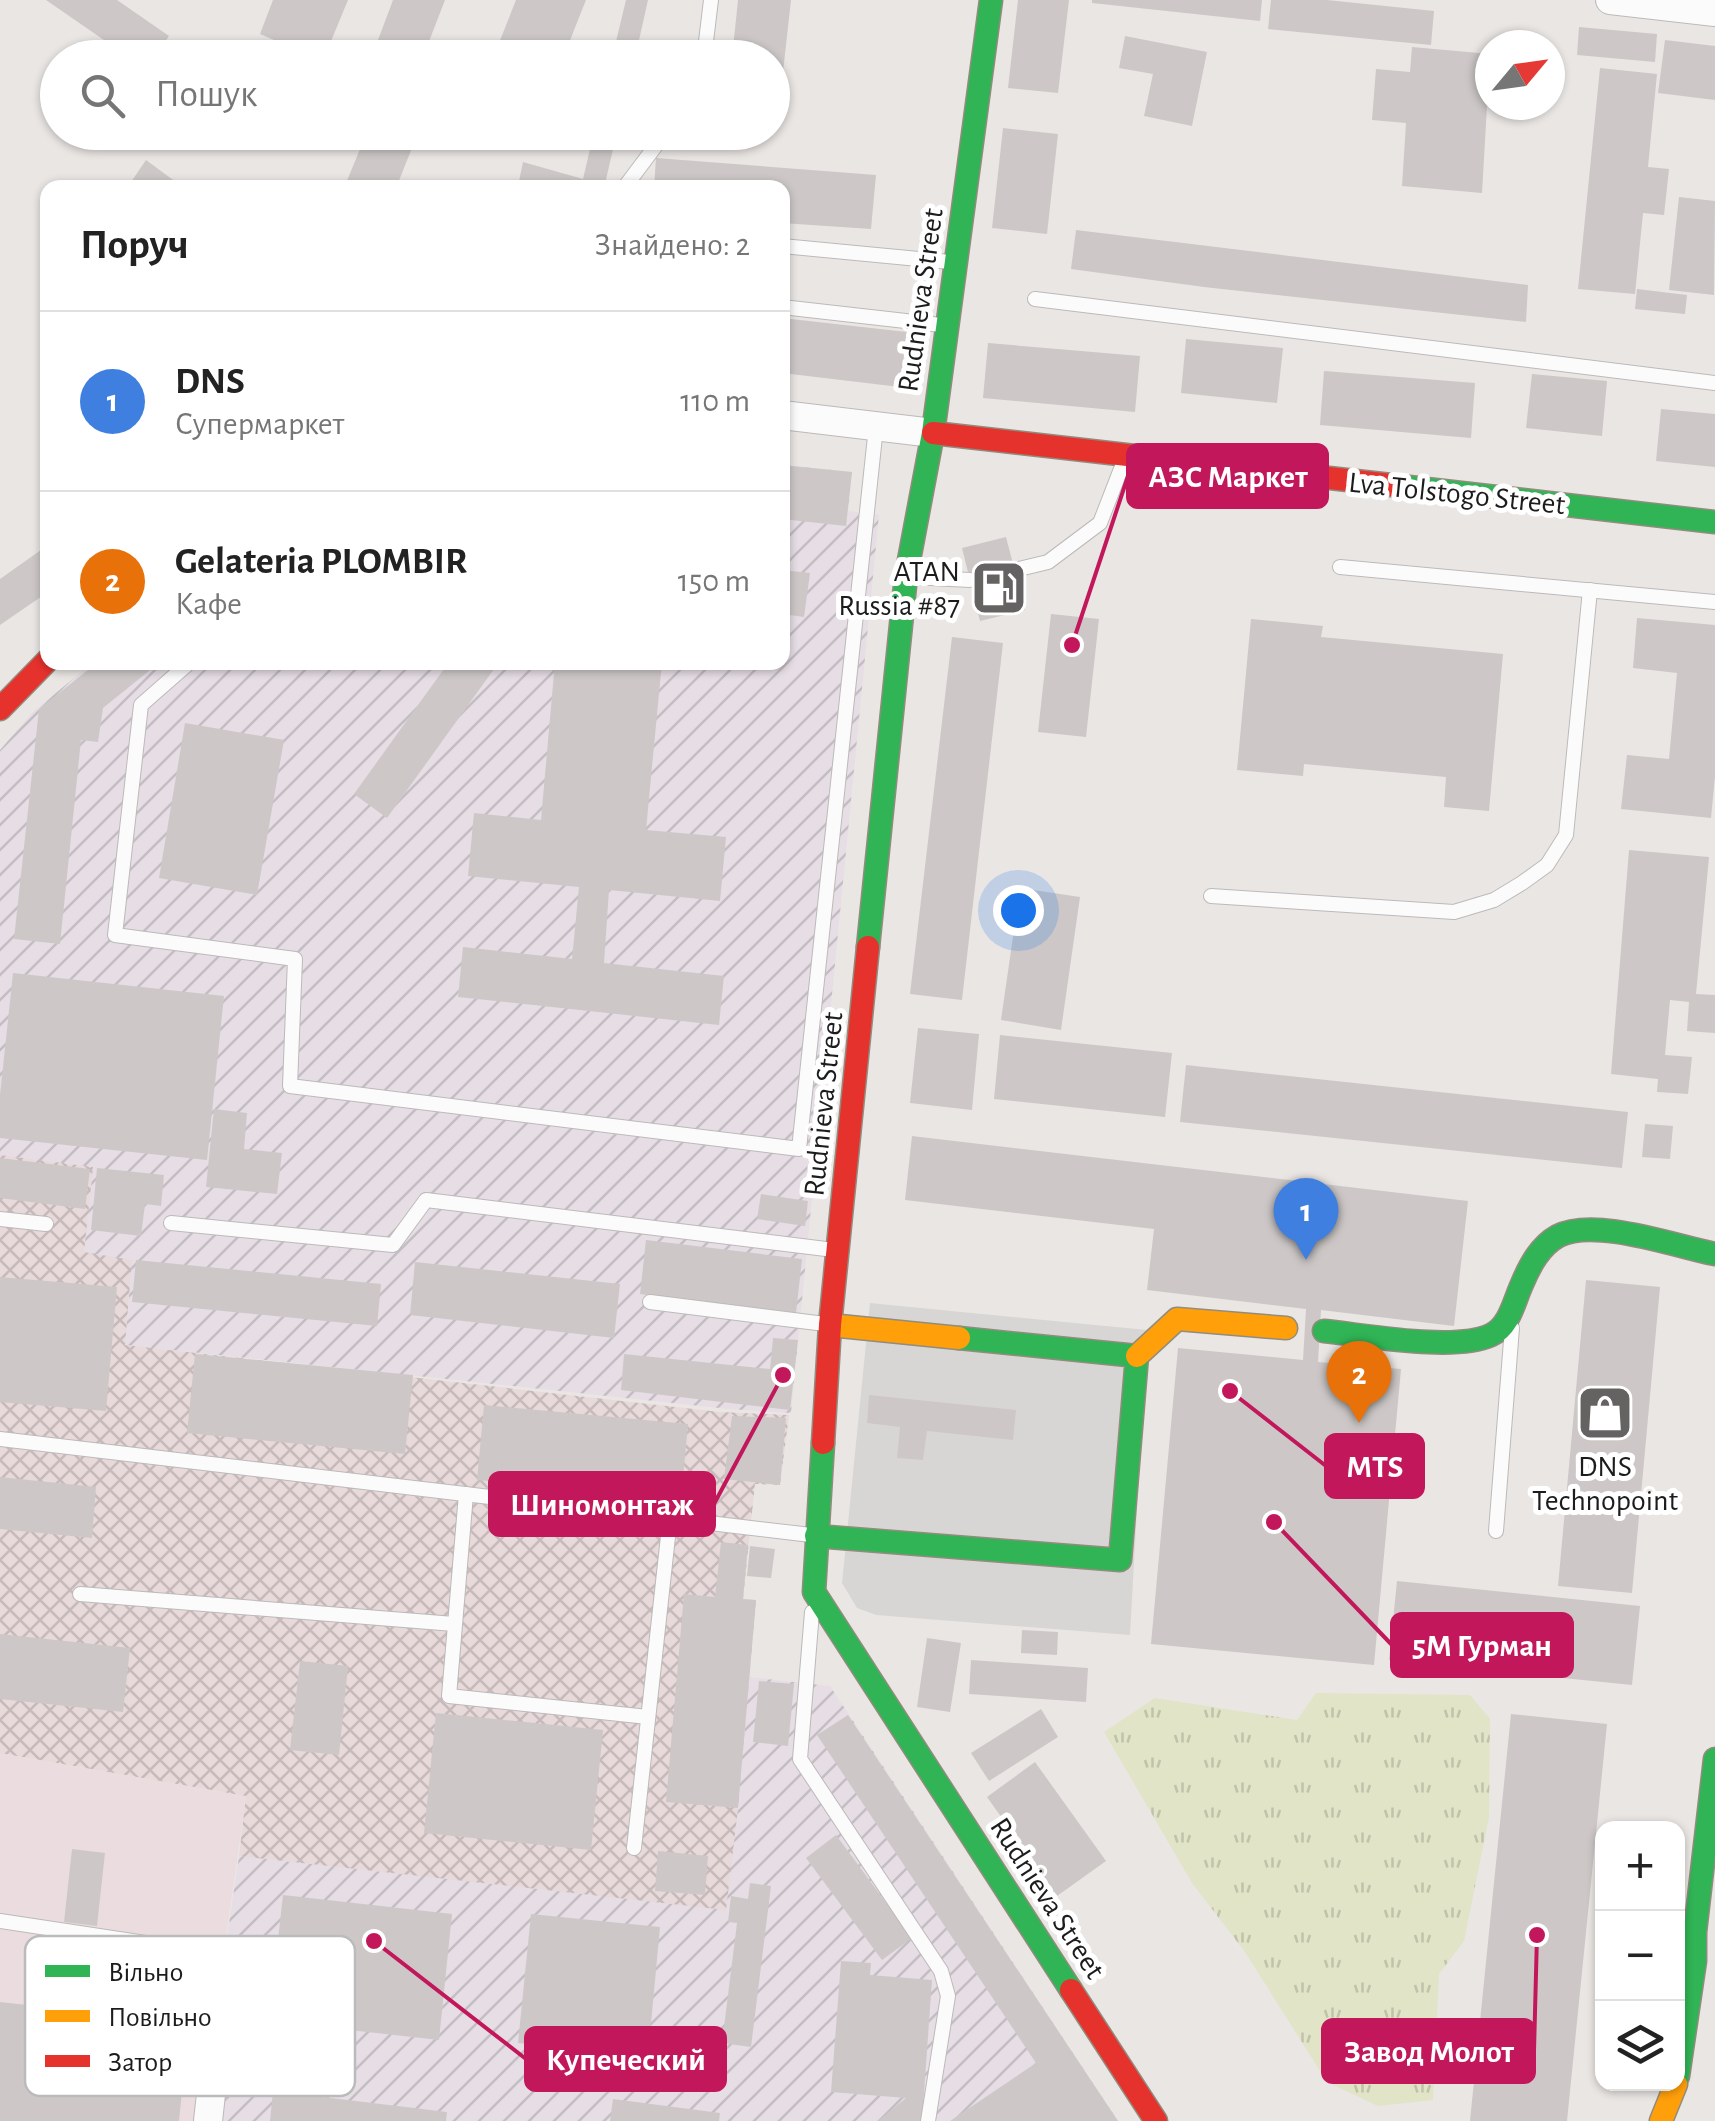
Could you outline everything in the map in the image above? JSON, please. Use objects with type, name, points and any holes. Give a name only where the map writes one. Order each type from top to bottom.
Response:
[{"type":"main road","name":"Rudnieva Street","points":[[991,0],[932,433],[906,576],[830,1325],[814,1592],[1156,2121]]},
{"type":"main road","name":"Lva Tolstogo Street","points":[[932,433],[1715,522]]},
{"type":"main road","points":[[0,709],[40,668]]},
{"type":"main road","points":[[1324,1330],[1473,1342],[1496,1332],[1543,1246],[1568,1230],[1592,1227],[1715,1254]]},
{"type":"main road","points":[[816,1536],[1120,1560],[1137,1356],[1176,1320],[1286,1328]]},
{"type":"main road","points":[[830,1325],[1137,1356]]},
{"type":"main road","points":[[1685,2028],[1715,1759]]},
{"type":"main road","points":[[1661,2121],[1673,2091]]},
{"type":"street","points":[[1610,0],[1715,12]]},
{"type":"street","name":"Lva Tolstogo Street","points":[[790,417],[932,433]]},
{"type":"street","points":[[208,2121],[211,2096]]},
{"type":"lane","points":[[706,40],[711,0]]},
{"type":"lane","points":[[630,180],[652,150]]},
{"type":"lane","points":[[790,247],[956,262]]},
{"type":"lane","points":[[1036,299],[1715,383]]},
{"type":"lane","points":[[790,307],[947,326]]},
{"type":"lane","points":[[181,670],[141,705],[115,935],[295,960],[290,1086],[800,1149],[876,427]]},
{"type":"lane","points":[[1015,570],[1048,562],[1100,522],[1126,455]]},
{"type":"lane","points":[[1340,566],[1715,602]]},
{"type":"lane","points":[[906,576],[970,580]]},
{"type":"lane","points":[[1211,896],[1454,912],[1494,900],[1547,865],[1566,835],[1590,590]]},
{"type":"lane","points":[[172,1222],[393,1245],[426,1200],[838,1250]]},
{"type":"lane","points":[[0,1219],[46,1224]]},
{"type":"lane","points":[[650,1302],[830,1325]]},
{"type":"lane","points":[[1496,1531],[1513,1307]]},
{"type":"lane","points":[[0,1439],[816,1536]]},
{"type":"lane","points":[[466,1494],[449,1696],[648,1717]]},
{"type":"lane","points":[[634,1848],[670,1518]]},
{"type":"lane","points":[[814,1592],[800,1759],[940,1971],[948,1996],[928,2121]]},
{"type":"lane","points":[[80,1594],[454,1624]]},
{"type":"lane","points":[[0,1920],[103,1936]]},
{"type":"shaded area","points":[[790,466],[852,472],[848,511],[879,515],[791,1413],[125,1345],[132,1260],[83,1252],[93,1167],[0,1155],[0,750],[33,712],[84,670],[790,670]]},
{"type":"shaded area","points":[[0,1155],[93,1167],[84,1252],[132,1260],[125,1345],[720,1412],[789,1415],[780,1485],[755,1484],[743,1599],[756,1600],[726,1910],[239,1856],[246,1796],[0,1753]]},
{"type":"shaded area","points":[[870,1303],[1147,1330],[1130,1635],[876,1615],[857,1608],[842,1583]]},
{"type":"shaded area","points":[[749,1677],[830,1686],[1118,2121],[200,2121],[204,2096],[355,2096],[355,1936],[227,1936],[239,1856],[725,1909]]},
{"type":"shaded area","points":[[0,1753],[246,1796],[226,1936],[25,1936],[25,2096],[204,2096],[200,2121],[0,2121]]},
{"type":"green space","points":[[1316,1693],[1470,1695],[1490,1719],[1489,1817],[1464,1941],[1439,1974],[1433,2100],[1378,2106],[1327,2082],[1245,1952],[1192,1883],[1104,1732],[1155,1698],[1297,1720]]},
{"type":"building","points":[[46,0],[117,0],[169,36],[166,40],[104,40]]},
{"type":"building","points":[[273,0],[348,0],[331,40],[274,40],[260,34]]},
{"type":"building","points":[[393,0],[445,0],[430,40],[378,40]]},
{"type":"building","points":[[516,0],[586,0],[570,40],[500,40]]},
{"type":"building","points":[[626,0],[648,0],[639,40],[616,40]]},
{"type":"building","points":[[738,0],[791,0],[787,40],[734,40]]},
{"type":"building","points":[[1018,0],[1069,0],[1058,93],[1008,88]]},
{"type":"building","points":[[1092,0],[1262,0],[1260,21]]},
{"type":"building","points":[[1271,0],[1327,0],[1434,11],[1431,45],[1268,29]]},
{"type":"building","points":[[1579,27],[1657,34],[1655,62],[1577,55]]},
{"type":"building","points":[[1125,36],[1207,52],[1192,126],[1144,116],[1153,74],[1119,68]]},
{"type":"building","points":[[1665,40],[1715,46],[1715,100],[1658,93]]},
{"type":"building","points":[[1412,47],[1475,53],[1475,120],[1486,120],[1482,193],[1402,186],[1406,123],[1372,120],[1376,69],[1410,72]]},
{"type":"building","points":[[1600,68],[1657,74],[1648,167],[1669,169],[1664,215],[1643,213],[1635,294],[1578,289]]},
{"type":"building","points":[[1003,128],[1058,134],[1047,234],[992,228]]},
{"type":"building","points":[[360,150],[411,150],[399,180],[347,180]]},
{"type":"building","points":[[590,150],[613,150],[606,180],[519,180],[523,162],[583,179]]},
{"type":"building","points":[[656,158],[876,175],[871,229],[790,224],[790,180],[655,180]]},
{"type":"building","points":[[146,160],[173,180],[132,180]]},
{"type":"building","points":[[1679,197],[1715,201],[1714,295],[1669,290]]},
{"type":"building","points":[[1076,230],[1528,285],[1526,322],[1071,269]]},
{"type":"building","points":[[1637,289],[1687,295],[1685,314],[1635,309]]},
{"type":"building","points":[[790,319],[907,332],[900,387],[790,374]]},
{"type":"building","points":[[1186,339],[1283,348],[1277,403],[1181,393]]},
{"type":"building","points":[[988,343],[1140,356],[1135,412],[983,398]]},
{"type":"building","points":[[1324,371],[1475,383],[1471,438],[1320,425]]},
{"type":"building","points":[[1532,374],[1607,381],[1602,436],[1526,428]]},
{"type":"building","points":[[1661,409],[1715,414],[1715,467],[1656,461]]},
{"type":"building","points":[[790,466],[852,472],[846,526],[790,520]]},
{"type":"building","points":[[1006,537],[1025,610],[980,621],[962,548]]},
{"type":"building","points":[[40,551],[40,598],[0,625],[0,579]]},
{"type":"building","points":[[790,571],[810,573],[804,617],[790,615]]},
{"type":"building","points":[[1051,614],[1099,619],[1086,737],[1038,732]]},
{"type":"building","points":[[1637,618],[1715,625],[1715,776],[1711,818],[1621,809],[1627,755],[1669,759],[1677,673],[1633,668]]},
{"type":"building","points":[[1251,619],[1323,626],[1321,637],[1503,654],[1489,811],[1444,807],[1446,777],[1304,764],[1303,776],[1237,770]]},
{"type":"building","points":[[952,637],[1003,643],[962,1000],[910,994]]},
{"type":"building","points":[[88,670],[150,670],[103,708],[98,742],[81,740],[60,944],[14,939],[39,709]]},
{"type":"building","points":[[443,670],[493,670],[387,818],[354,794]]},
{"type":"building","points":[[554,670],[661,670],[646,830],[726,837],[720,901],[609,890],[604,963],[724,976],[719,1025],[458,997],[463,947],[572,959],[579,887],[468,876],[474,813],[541,820]]},
{"type":"building","points":[[185,723],[284,740],[257,895],[159,878]]},
{"type":"building","points":[[1629,850],[1709,857],[1696,994],[1715,995],[1715,1033],[1687,1031],[1689,1002],[1670,1000],[1665,1055],[1692,1057],[1688,1094],[1657,1092],[1658,1079],[1611,1074]]},
{"type":"building","points":[[1020,888],[1080,897],[1061,1030],[1001,1020]]},
{"type":"building","points":[[13,973],[224,996],[207,1160],[0,1138],[0,1095]]},
{"type":"building","points":[[918,1028],[979,1034],[972,1110],[910,1103]]},
{"type":"building","points":[[1000,1035],[1172,1053],[1165,1117],[994,1099]]},
{"type":"building","points":[[1186,1065],[1628,1112],[1622,1168],[1180,1122]]},
{"type":"building","points":[[214,1109],[247,1113],[244,1149],[282,1153],[277,1194],[206,1187]]},
{"type":"building","points":[[1645,1124],[1673,1126],[1670,1159],[1642,1157]]},
{"type":"building","points":[[912,1136],[1468,1201],[1454,1326],[1321,1310],[1318,1362],[1401,1369],[1374,1665],[1151,1644],[1178,1348],[1303,1360],[1306,1309],[1147,1290],[1154,1229],[905,1200]]},
{"type":"building","points":[[0,1158],[90,1169],[85,1209],[0,1198]]},
{"type":"building","points":[[97,1168],[164,1175],[161,1206],[145,1204],[141,1236],[91,1230]]},
{"type":"building","points":[[761,1194],[808,1201],[805,1226],[757,1219]]},
{"type":"building","points":[[646,1240],[802,1259],[796,1313],[640,1294]]},
{"type":"building","points":[[136,1260],[381,1284],[377,1326],[132,1302]]},
{"type":"building","points":[[415,1262],[620,1284],[614,1338],[410,1315]]},
{"type":"building","points":[[0,1277],[117,1287],[106,1411],[0,1402]]},
{"type":"building","points":[[1586,1280],[1660,1287],[1632,1593],[1558,1586]]},
{"type":"building","points":[[773,1338],[798,1340],[790,1410],[621,1390],[624,1354],[770,1369]]},
{"type":"building","points":[[195,1354],[413,1375],[405,1454],[187,1433]]},
{"type":"building","points":[[869,1395],[1016,1410],[1013,1440],[927,1431],[923,1460],[897,1458],[900,1427],[867,1423]]},
{"type":"building","points":[[484,1405],[688,1424],[681,1500],[477,1480]]},
{"type":"building","points":[[732,1416],[786,1418],[780,1485],[724,1479]]},
{"type":"building","points":[[0,1477],[96,1487],[92,1538],[0,1529]]},
{"type":"building","points":[[721,1542],[748,1545],[743,1599],[756,1600],[738,1808],[666,1802],[684,1594],[715,1597]]},
{"type":"building","points":[[750,1546],[775,1549],[771,1578],[747,1576]]},
{"type":"building","points":[[1397,1581],[1640,1606],[1632,1685],[1389,1660]]},
{"type":"building","points":[[1022,1630],[1058,1632],[1057,1655],[1021,1653]]},
{"type":"building","points":[[0,1634],[130,1648],[123,1712],[0,1699]]},
{"type":"building","points":[[927,1638],[961,1643],[950,1712],[917,1707]]},
{"type":"building","points":[[971,1660],[1088,1668],[1086,1702],[969,1694]]},
{"type":"building","points":[[300,1661],[348,1666],[339,1755],[290,1750]]},
{"type":"building","points":[[759,1681],[794,1684],[788,1746],[753,1742]]},
{"type":"building","points":[[1041,1709],[1058,1737],[989,1781],[971,1753]]},
{"type":"building","points":[[436,1713],[603,1730],[591,1850],[424,1833]]},
{"type":"building","points":[[1511,1714],[1607,1724],[1567,2121],[1470,2121]]},
{"type":"building","points":[[848,1715],[1118,2121],[950,2121],[1036,2063],[817,1735]]},
{"type":"building","points":[[1035,1762],[1106,1861],[1057,1896],[987,1797]]},
{"type":"building","points":[[836,1835],[912,1938],[882,1960],[806,1858]]},
{"type":"building","points":[[72,1849],[105,1853],[97,1926],[64,1922]]},
{"type":"building","points":[[658,1851],[708,1856],[705,1895],[655,1891]]},
{"type":"building","points":[[750,1883],[771,1886],[751,2047],[722,2043],[737,1923],[728,1922],[731,1896],[748,1899]]},
{"type":"building","points":[[283,1895],[452,1914],[439,2040],[355,2031],[355,1936],[278,1936]]},
{"type":"building","points":[[531,1914],[660,1927],[648,2056],[518,2043]]},
{"type":"building","points":[[841,1961],[871,1963],[870,1975],[932,1980],[922,2121],[878,2121],[906,2098],[831,2092]]},
{"type":"building","points":[[0,2002],[25,2005],[25,2096],[182,2096],[179,2121],[0,2121]]},
{"type":"building","points":[[272,2096],[314,2096],[447,2112],[446,2121],[270,2121]]},
{"type":"building","points":[[613,2099],[720,2113],[719,2121],[610,2121]]},
{"type":"traffic: fast","points":[[868,947],[906,576],[933,433],[991,0]]},
{"type":"traffic: fast","points":[[1400,486],[1715,522]]},
{"type":"traffic: fast","points":[[1324,1331],[1433,1342],[1475,1340],[1491,1335],[1507,1319],[1528,1270],[1541,1251],[1558,1236],[1573,1231],[1613,1231],[1715,1254]]},
{"type":"traffic: fast","points":[[816,1536],[1120,1560],[1137,1356],[959,1338]]},
{"type":"traffic: fast","points":[[823,1443],[814,1592],[1071,1990]]},
{"type":"traffic: fast","points":[[1685,2029],[1715,1759]]},
{"type":"traffic: slow","points":[[1137,1356],[1177,1319],[1286,1328]]},
{"type":"traffic: slow","points":[[830,1325],[959,1338]]},
{"type":"traffic: slow","points":[[1661,2121],[1673,2091]]},
{"type":"traffic: jam","points":[[933,433],[1400,486]]},
{"type":"traffic: jam","points":[[0,709],[40,668]]},
{"type":"traffic: jam","points":[[823,1443],[830,1325],[868,947]]},
{"type":"traffic: jam","points":[[1071,1990],[1156,2121]]},
{"type":"place","name":"ATAN Russia #87","points":[[999,588]]},
{"type":"place","name":"АЗС Маркет","points":[[1072,645]]},
{"type":"place","name":"DNS","points":[[1306,1260]]},
{"type":"place","name":"Шиномонтаж","points":[[783,1375]]},
{"type":"place","name":"MTS","points":[[1230,1391]]},
{"type":"place","name":"DNS Technopoint","points":[[1605,1413]]},
{"type":"place","name":"Gelateria PLOMBIR","points":[[1359,1423]]},
{"type":"place","name":"5М Гурман","points":[[1274,1522]]},
{"type":"place","name":"Завод Молот","points":[[1537,1935]]},
{"type":"place","name":"Купеческий","points":[[374,1941]]}]
